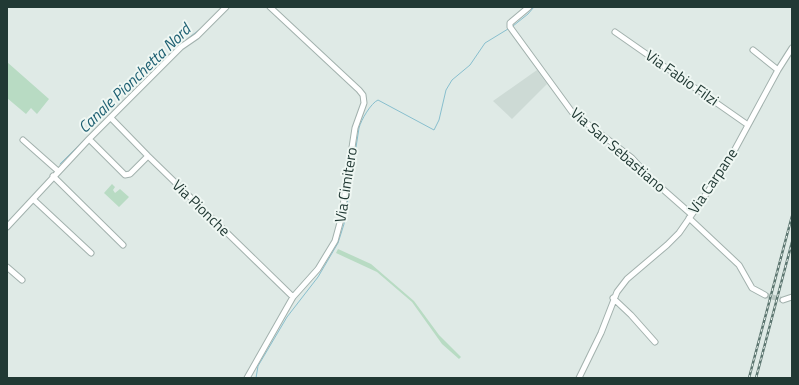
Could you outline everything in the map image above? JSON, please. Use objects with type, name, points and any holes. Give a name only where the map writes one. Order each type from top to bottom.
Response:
[{"type":"street","points":[[7,227],[88,139],[182,47],[197,36],[226,7]]},
{"type":"street","name":"Via Cimitero","points":[[248,378],[293,297],[318,269],[335,241],[341,219],[355,128],[365,101],[364,96],[359,90],[270,7]]},
{"type":"street","name":"Via San Sebastiano","points":[[530,7],[510,23],[510,27],[570,109],[632,158],[646,174],[690,216]]},
{"type":"street","name":"Via Fabio Filzi","points":[[615,32],[748,125]]},
{"type":"street","name":"Via Carpane","points":[[579,378],[600,333],[613,298],[626,280],[679,233],[727,164],[778,70],[792,48]]},
{"type":"street","points":[[753,50],[778,70]]},
{"type":"street","name":"Via Pionche","points":[[111,118],[293,297]]},
{"type":"street","points":[[88,139],[125,175],[130,174],[148,156]]},
{"type":"street","points":[[23,140],[58,171]]},
{"type":"street","points":[[53,176],[122,244]]},
{"type":"street","points":[[33,199],[91,253]]},
{"type":"street","points":[[690,216],[739,265],[752,288],[765,295]]},
{"type":"street","points":[[7,267],[22,280]]},
{"type":"street","points":[[613,298],[631,315],[655,342]]},
{"type":"street","points":[[783,300],[792,298]]},
{"type":"shaded area","points":[[537,70],[547,84],[512,119],[493,101]]},
{"type":"green space","points":[[7,62],[49,99],[37,114],[31,108],[26,114],[7,98]]},
{"type":"green space","points":[[112,184],[115,187],[113,190],[115,193],[120,189],[129,197],[119,207],[104,193]]},
{"type":"green space","points":[[338,249],[371,264],[414,301],[439,335],[461,357],[459,359],[442,344],[412,302],[377,272],[336,253]]},
{"type":"waterway","points":[[513,26],[534,7]]},
{"type":"waterway","points":[[256,378],[258,366],[287,317],[318,277],[338,243],[344,224],[359,128],[369,108],[378,100],[434,130],[439,120],[446,90],[452,80],[470,65],[485,43],[508,29]]},
{"type":"waterway","name":"Canale Pionchetta Nord","points":[[60,164],[178,46],[199,30]]},
{"type":"tunnel","points":[[765,295],[783,300]]},
{"type":"railway","points":[[749,378],[792,216]]},
{"type":"railway","points":[[756,378],[792,242]]}]
